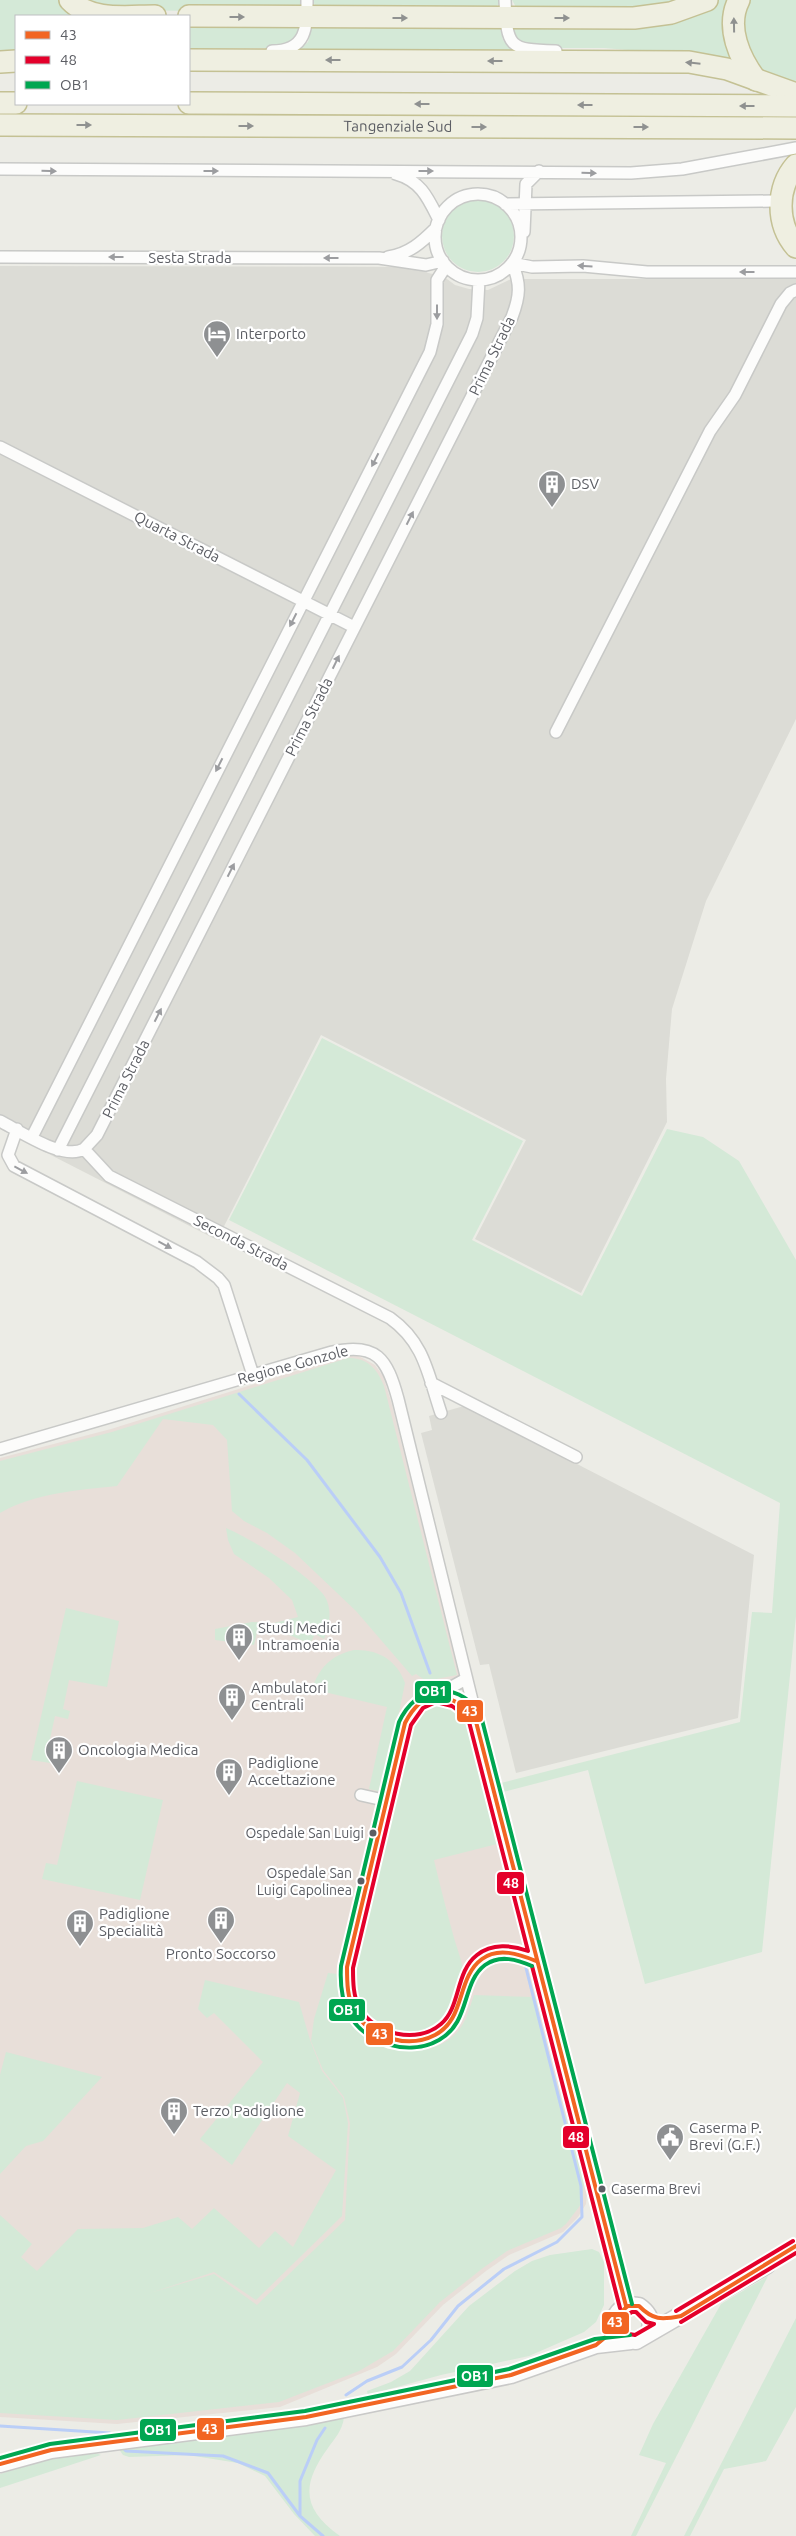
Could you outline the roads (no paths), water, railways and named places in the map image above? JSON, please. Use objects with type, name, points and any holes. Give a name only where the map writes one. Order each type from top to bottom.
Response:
[{"type":"highway","points":[[70,0],[83,10],[99,15]]},
{"type":"highway","points":[[190,16],[307,9],[505,9],[653,16],[688,8],[707,0]]},
{"type":"highway","points":[[739,0],[734,17],[736,41],[744,64],[756,80]]},
{"type":"highway","points":[[190,60],[642,60],[709,64],[796,94]]},
{"type":"highway","points":[[0,103],[15,103]]},
{"type":"highway","name":"Tangenziale Sud","points":[[190,104],[796,106]]},
{"type":"highway","name":"Tangenziale Sud","points":[[0,125],[796,128]]},
{"type":"highway","points":[[796,165],[785,183],[780,203],[788,235],[796,247]]},
{"type":"street","points":[[190,55],[288,49],[303,37],[307,9]]},
{"type":"street","points":[[505,9],[507,34],[515,44],[526,51],[603,51],[642,60]]},
{"type":"street","points":[[0,169],[657,172],[796,148]]},
{"type":"street","points":[[385,170],[416,182],[423,189],[438,224],[438,251],[445,264],[461,276],[480,280],[498,275],[517,260],[525,231],[526,184],[539,171]]},
{"type":"street","points":[[438,224],[446,209],[456,201],[468,196],[488,196],[506,204],[526,205],[774,201]]},
{"type":"street","points":[[506,204],[519,223],[521,238],[517,260]]},
{"type":"street","name":"Sesta Strada","points":[[0,257],[379,258],[400,255],[419,244],[438,224]]},
{"type":"street","name":"Sesta Strada","points":[[379,258],[426,265],[445,264]]},
{"type":"street","points":[[517,260],[532,267],[583,266],[647,272],[796,272]]},
{"type":"street","name":"Prima Strada","points":[[84,1149],[97,1135],[512,317],[516,304],[519,280],[517,260]]},
{"type":"street","points":[[32,1137],[430,352],[437,324],[437,280],[445,264]]},
{"type":"street","name":"Prima Strada","points":[[58,1150],[472,334],[477,318],[480,280]]},
{"type":"street","points":[[556,732],[710,431],[735,395],[781,304],[790,293],[796,290]]},
{"type":"street","name":"Quarta Strada","points":[[0,447],[354,627]]},
{"type":"street","points":[[0,1121],[58,1150],[72,1154],[84,1149]]},
{"type":"street","points":[[17,1129],[8,1155],[14,1166],[197,1262],[218,1278],[228,1294],[253,1375]]},
{"type":"street","name":"Seconda Strada","points":[[84,1149],[109,1176],[390,1318],[414,1340],[441,1413]]},
{"type":"street","name":"Regione Gonzole","points":[[0,1449],[332,1352],[357,1348],[380,1358],[398,1399],[474,1714],[626,2306]]},
{"type":"street","points":[[431,1384],[576,1457]]},
{"type":"street","points":[[466,1679],[448,1691],[421,1700],[410,1709],[405,1723],[347,1967],[350,2000],[354,2011],[365,2025],[385,2038],[408,2041],[428,2038],[438,2034],[455,2018],[472,1969],[482,1958],[508,1951],[536,1960]]},
{"type":"street","points":[[435,1696],[451,1697],[474,1714]]},
{"type":"street","points":[[361,1795],[388,1801]]},
{"type":"street","points":[[0,2464],[59,2448],[306,2417],[511,2375],[596,2345],[643,2338],[650,2325],[681,2316],[767,2265]]},
{"type":"street","points":[[631,2341],[619,2339],[614,2330],[613,2321],[617,2313],[626,2306],[639,2306],[646,2311],[650,2325]]},
{"type":"street","points":[[596,2345],[614,2330]]},
{"type":"waterway","points":[[239,1394],[307,1460],[380,1557],[401,1593],[430,1673]]},
{"type":"waterway","points":[[346,2395],[367,2381],[402,2367],[431,2340],[458,2306],[504,2269],[557,2242],[582,2217],[581,2186],[526,1968]]},
{"type":"waterway","points":[[0,2426],[110,2433]]},
{"type":"waterway","points":[[300,2516],[300,2481],[317,2440],[325,2428]]},
{"type":"waterway","points":[[121,2446],[126,2451],[223,2456],[268,2473],[300,2516],[323,2536]]},
{"type":"tunnel","points":[[767,2265],[796,2246]]},
{"type":"place","name":"Interporto","points":[[217,358]]},
{"type":"place","name":"DSV","points":[[552,508]]},
{"type":"place","name":"Studi Medici Intramoenia","points":[[239,1661]]},
{"type":"place","name":"Ambulatori Centrali","points":[[232,1721]]},
{"type":"place","name":"Oncologia Medica","points":[[59,1774]]},
{"type":"place","name":"Padiglione Accettazione","points":[[229,1796]]},
{"type":"place","name":"Ospedale San Luigi","points":[[373,1833]]},
{"type":"place","name":"Ospedale San Luigi Capolinea","points":[[361,1881]]},
{"type":"place","name":"Pronto Soccorso","points":[[221,1944]]},
{"type":"place","name":"Padiglione Specialità","points":[[80,1947]]},
{"type":"place","name":"Terzo Padiglione","points":[[174,2135]]},
{"type":"place","name":"Caserma P. Brevi (G.F.)","points":[[670,2161]]},
{"type":"place","name":"Caserma Brevi","points":[[602,2189]]}]
